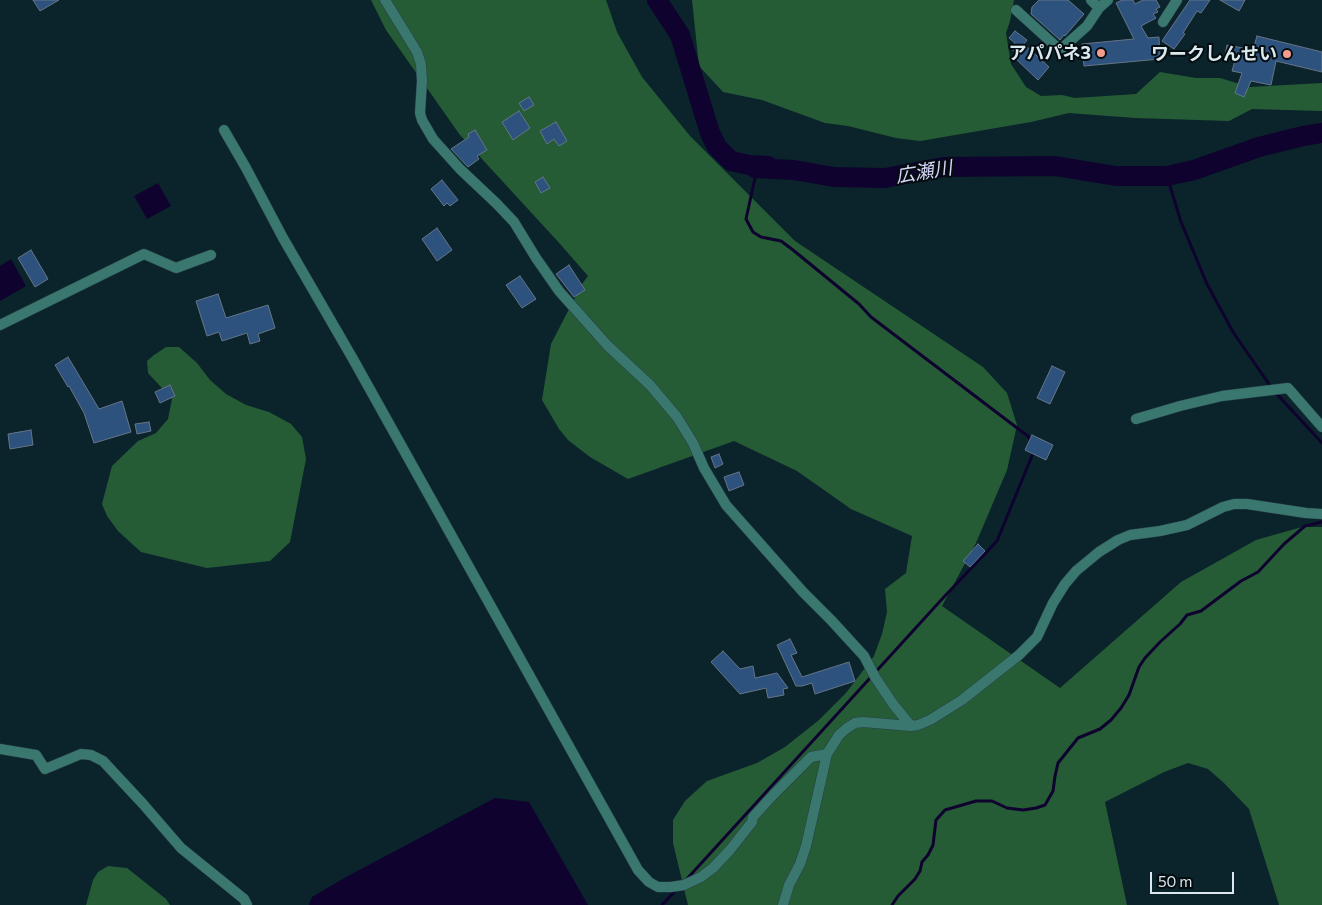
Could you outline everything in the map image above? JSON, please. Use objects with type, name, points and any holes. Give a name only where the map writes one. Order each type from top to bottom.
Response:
[{"type":"street","points":[[385,0],[417,52],[421,64],[422,81],[420,113],[433,139],[460,169],[514,222],[559,291],[608,346],[650,385],[677,417],[694,443],[704,468],[726,505],[803,592],[864,656],[892,704],[911,726]]},
{"type":"street","points":[[1090,0],[1099,8]]},
{"type":"street","points":[[1016,10],[1060,50],[1087,26],[1099,8],[1108,0]]},
{"type":"street","points":[[1164,22],[1177,0]]},
{"type":"street","points":[[224,130],[638,870],[649,882],[658,887],[671,887],[684,885],[701,877],[713,868],[730,850],[752,822],[753,817],[812,756],[827,754]]},
{"type":"street","points":[[0,326],[144,254],[176,268],[211,255]]},
{"type":"street","points":[[1136,419],[1222,396],[1288,388],[1322,427]]},
{"type":"street","points":[[783,905],[789,885],[800,864],[806,846],[827,754],[839,736],[848,728],[863,722],[911,726],[930,720],[962,700],[1019,655],[1037,637],[1065,584],[1076,571],[1099,552],[1118,540],[1130,535],[1187,525],[1223,507],[1234,504],[1322,514]]},
{"type":"street","points":[[0,749],[36,755],[45,769],[80,754],[91,755],[103,761],[181,848],[244,899],[247,905]]},
{"type":"green space","points":[[371,0],[606,0],[617,32],[642,77],[690,136],[795,241],[983,367],[1007,393],[1017,425],[1007,470],[976,543],[942,606],[1060,688],[1181,582],[1256,540],[1302,527],[1322,527],[1322,905],[1279,905],[1249,809],[1208,769],[1188,763],[1164,772],[1105,802],[1127,905],[688,905],[673,843],[673,820],[685,801],[707,781],[757,763],[785,747],[819,720],[846,693],[874,656],[887,612],[885,589],[906,573],[912,536],[851,509],[797,471],[734,441],[628,479],[590,457],[568,440],[559,429],[542,400],[551,344],[588,276],[460,135],[386,30]]},
{"type":"green space","points":[[692,0],[1014,0],[1006,33],[1011,64],[1026,87],[1041,96],[1062,95],[1075,98],[1136,94],[1160,72],[1196,78],[1220,78],[1250,87],[1322,83],[1322,111],[1252,109],[1229,121],[1135,118],[1069,113],[1031,122],[920,141],[896,138],[848,126],[825,123],[762,100],[723,92],[699,66]]},
{"type":"green space","points":[[166,347],[179,347],[226,394],[246,405],[269,412],[291,424],[302,437],[306,459],[290,542],[270,561],[207,568],[141,552],[118,531],[107,516],[102,504],[112,466],[138,441],[156,433],[168,419],[172,399],[148,373],[147,361]]},
{"type":"green space","points":[[108,866],[127,868],[166,899],[170,905],[86,905],[93,880],[98,872]]},
{"type":"shaded area","points":[[158,183],[171,206],[147,219],[134,196]]},
{"type":"shaded area","points":[[11,259],[26,286],[0,301],[0,266]]},
{"type":"shaded area","points":[[495,798],[529,802],[588,905],[309,905],[312,897],[348,876]]},
{"type":"building","points":[[33,0],[59,0],[40,11]]},
{"type":"building","points":[[1039,0],[1068,0],[1084,14],[1060,40],[1031,14],[1032,7]]},
{"type":"building","points":[[1122,0],[1133,0],[1135,4],[1143,0],[1156,0],[1160,7],[1156,9],[1158,12],[1153,14],[1156,18],[1141,26],[1148,38],[1159,37],[1160,59],[1084,66],[1082,44],[1134,39],[1116,3]]},
{"type":"building","points":[[1190,0],[1210,0],[1201,13],[1197,11],[1183,33],[1185,34],[1174,49],[1162,41]]},
{"type":"building","points":[[1220,0],[1245,0],[1239,11]]},
{"type":"building","points":[[1015,31],[1027,40],[1024,44],[1049,67],[1038,80],[1015,58],[1018,54],[1010,48],[1015,43],[1009,38]]},
{"type":"building","points":[[1257,36],[1322,52],[1322,72],[1276,61],[1271,85],[1251,81],[1244,97],[1235,93],[1242,73],[1232,71],[1236,57],[1225,55],[1227,45],[1253,50]]},
{"type":"building","points":[[529,97],[534,105],[524,111],[519,103]]},
{"type":"building","points":[[519,111],[530,128],[513,140],[502,122]]},
{"type":"building","points":[[556,122],[567,141],[559,146],[554,139],[547,144],[540,131]]},
{"type":"building","points":[[475,130],[487,150],[477,156],[479,159],[468,167],[451,149],[469,137],[468,134]]},
{"type":"building","points":[[543,177],[550,188],[541,193],[535,182]]},
{"type":"building","points":[[442,180],[458,200],[450,206],[447,203],[444,206],[431,189]]},
{"type":"building","points":[[437,228],[452,250],[437,261],[422,239]]},
{"type":"building","points":[[31,250],[48,279],[35,287],[18,258]]},
{"type":"building","points":[[569,265],[585,290],[574,297],[556,274]]},
{"type":"building","points":[[520,276],[536,299],[522,308],[506,285]]},
{"type":"building","points":[[218,294],[226,318],[268,305],[275,328],[258,334],[260,341],[250,344],[247,333],[222,341],[219,332],[207,336],[196,301]]},
{"type":"building","points":[[68,357],[99,409],[122,401],[131,432],[94,443],[84,413],[55,365]]},
{"type":"building","points":[[1052,366],[1065,372],[1050,404],[1037,398]]},
{"type":"building","points":[[170,385],[175,396],[160,403],[155,392]]},
{"type":"building","points":[[149,422],[151,431],[137,434],[135,424]]},
{"type":"building","points":[[31,430],[33,445],[10,449],[8,434]]},
{"type":"building","points":[[1032,435],[1053,445],[1046,460],[1025,450]]},
{"type":"building","points":[[719,454],[723,464],[715,468],[711,457]]},
{"type":"building","points":[[739,472],[744,485],[729,491],[724,477]]},
{"type":"building","points":[[978,544],[985,551],[970,567],[963,561]]},
{"type":"building","points":[[790,639],[797,653],[791,655],[802,677],[849,662],[855,681],[815,694],[812,683],[796,686],[777,645]]},
{"type":"building","points":[[723,651],[740,669],[753,666],[755,678],[777,673],[788,688],[783,689],[784,695],[768,698],[766,688],[740,694],[711,662]]},
{"type":"waterway","name":"広瀬川","points":[[657,0],[680,35],[710,133],[717,147],[731,161],[749,165],[768,166]]},
{"type":"waterway","name":"広瀬川","points":[[755,168],[794,170],[834,177],[885,178],[943,167],[1055,166],[1116,176],[1167,176],[1194,170],[1259,147],[1322,133]]},
{"type":"waterway","points":[[755,168],[755,178],[746,219],[753,232],[761,237],[781,241],[793,250],[859,304],[871,317],[1029,437],[1031,442]]},
{"type":"waterway","points":[[1167,176],[1181,222],[1207,284],[1233,332],[1271,387]]},
{"type":"waterway","points":[[1275,392],[1322,443]]},
{"type":"waterway","points":[[685,881],[997,541],[1034,451]]},
{"type":"waterway","points":[[892,905],[920,871],[922,862],[933,845],[936,820],[945,810],[976,801],[992,801],[1007,808],[1023,810],[1045,805],[1053,791],[1058,763],[1078,738],[1100,729],[1111,720],[1129,695],[1139,667],[1160,642],[1187,615],[1201,611],[1241,581],[1258,572],[1284,544],[1305,526],[1322,522]]},
{"type":"waterway","points":[[662,905],[677,889]]},
{"type":"place","name":"アパパネ3","points":[[1101,53]]},
{"type":"place","name":"ワークしんせい","points":[[1287,54]]}]
